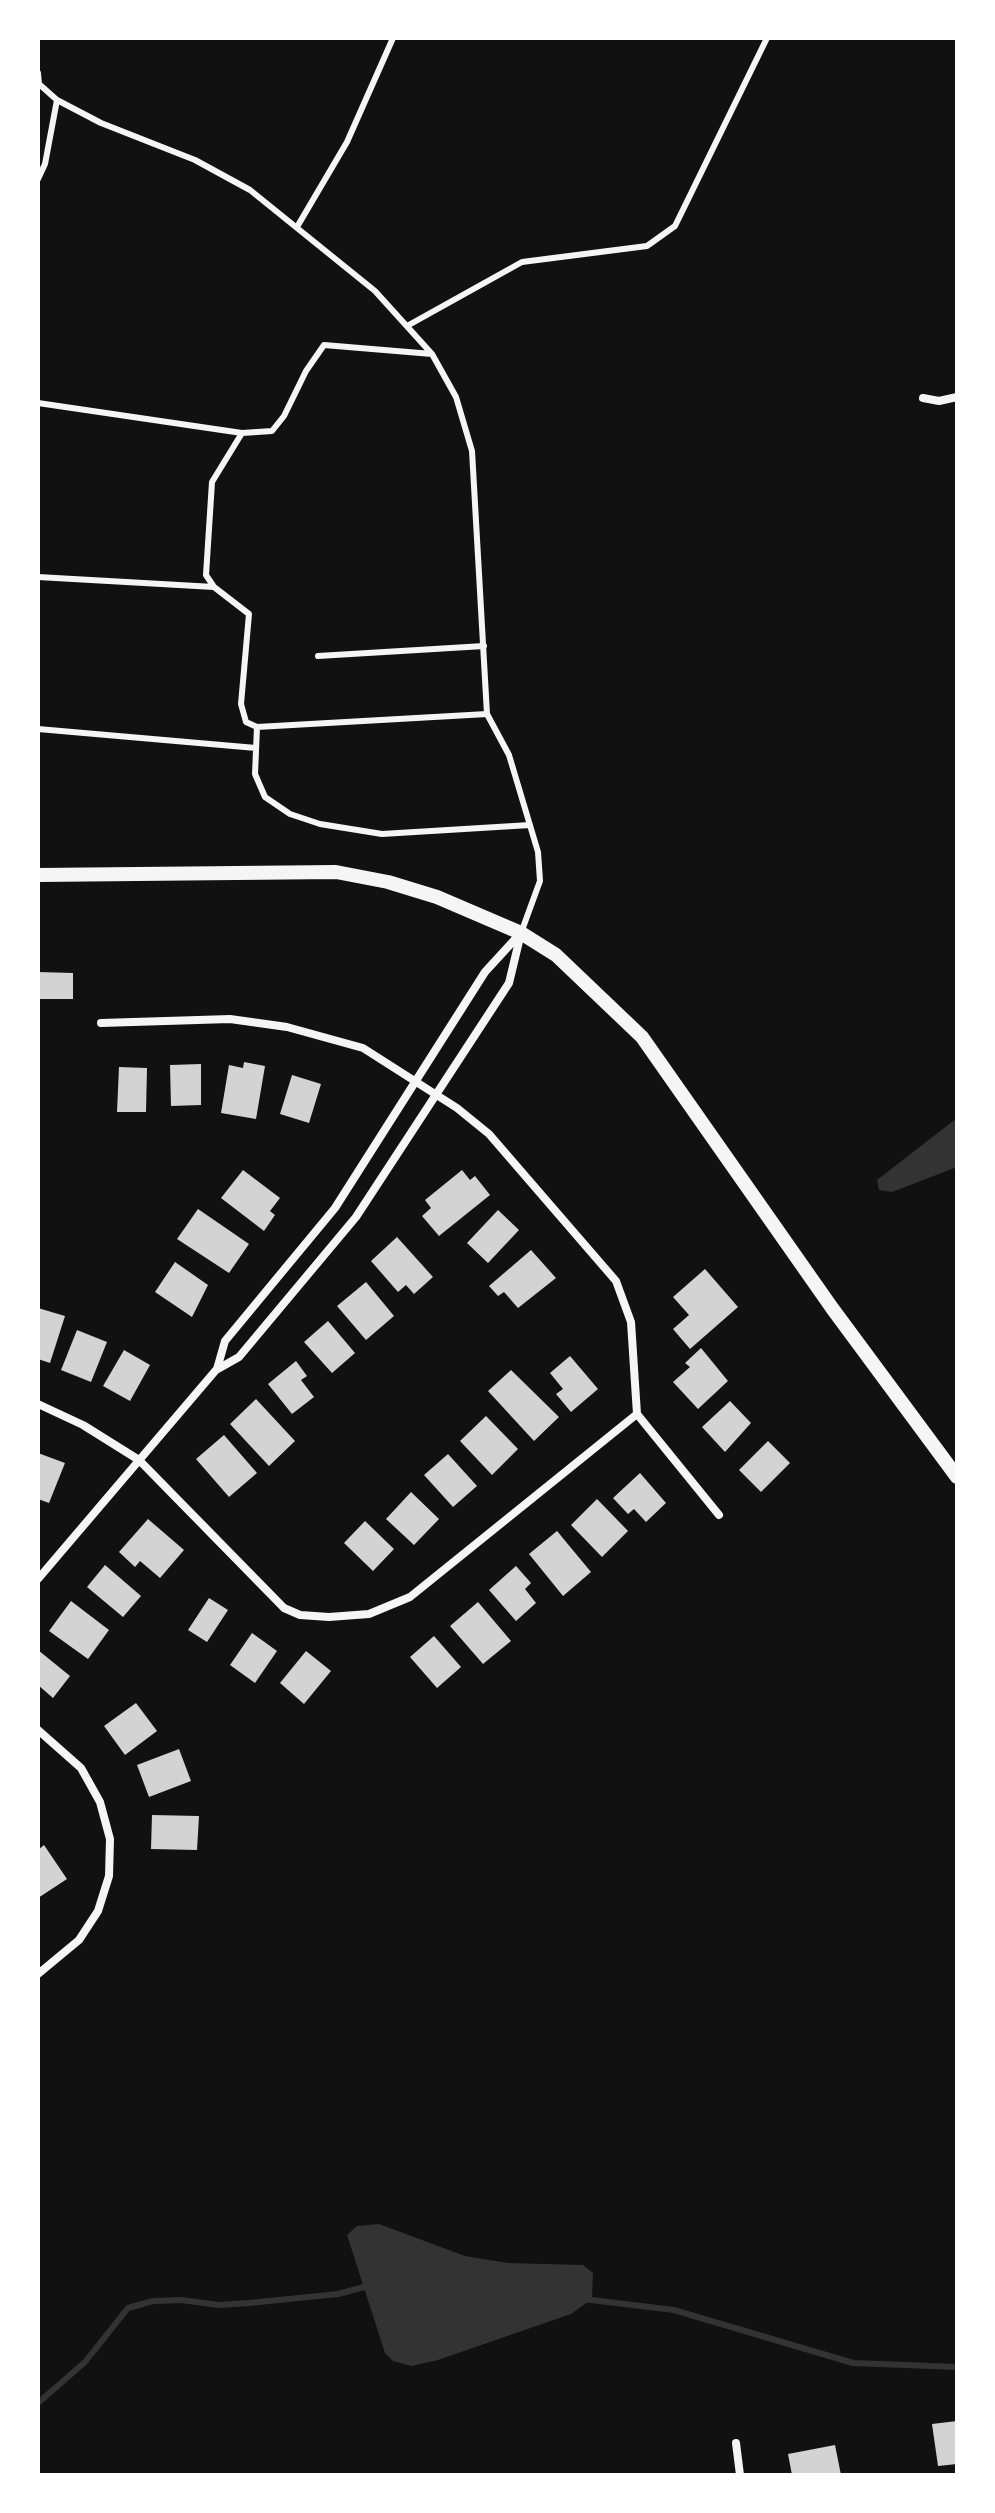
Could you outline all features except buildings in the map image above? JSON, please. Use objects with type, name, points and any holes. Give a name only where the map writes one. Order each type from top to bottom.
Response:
[{"type":"street","points":[[923,398],[939,401],[957,397]]},
{"type":"street","points":[[38,875],[336,872],[388,882],[437,897],[521,933],[556,955],[642,1037],[832,1308],[957,1477]]},
{"type":"street","points":[[216,1370],[225,1341],[335,1208],[485,972],[521,933]]},
{"type":"street","points":[[38,1579],[216,1370],[239,1357],[356,1217],[509,983],[521,933]]},
{"type":"street","points":[[101,1023],[230,1019],[287,1027],[363,1048],[438,1094],[489,1134],[616,1281],[631,1322],[637,1414],[719,1515]]},
{"type":"street","points":[[38,1404],[83,1425],[139,1460],[284,1608],[300,1615],[329,1617],[369,1614],[422,1587],[637,1414]]},
{"type":"street","points":[[38,1730],[81,1768],[100,1802],[110,1839],[109,1876],[98,1911],[79,1940],[38,1974]]},
{"type":"street","points":[[736,2443],[740,2475]]},
{"type":"lane","points":[[297,227],[347,142],[393,38]]},
{"type":"lane","points":[[407,326],[522,262],[647,246],[675,226],[767,38]]},
{"type":"lane","points":[[38,73],[39,84],[57,100],[101,123],[195,160],[250,190],[375,291],[432,354],[456,397],[472,451],[487,714],[509,755],[538,852],[540,881],[521,933]]},
{"type":"lane","points":[[38,179],[45,164],[57,100]]},
{"type":"lane","points":[[38,403],[242,433],[272,431],[284,416],[306,371],[324,345],[432,354]]},
{"type":"lane","points":[[242,433],[212,482],[206,575],[214,587],[249,614],[241,704],[246,722],[257,727],[487,714]]},
{"type":"lane","points":[[38,577],[214,587]]},
{"type":"lane","points":[[318,656],[484,646]]},
{"type":"lane","points":[[257,727],[255,774],[265,797],[290,814],[320,824],[382,834],[530,825]]},
{"type":"lane","points":[[38,729],[256,748]]},
{"type":"shaded area","points":[[957,1118],[957,1167],[892,1192],[879,1190],[877,1180]]},
{"type":"shaded area","points":[[379,2224],[465,2256],[508,2263],[583,2265],[593,2273],[592,2299],[571,2314],[438,2360],[412,2366],[393,2361],[385,2353],[347,2235],[357,2226]]},
{"type":"waterway","points":[[38,2403],[85,2362],[128,2308],[153,2301],[181,2300],[219,2305],[249,2303],[338,2294],[368,2286]]},
{"type":"waterway","points":[[583,2299],[674,2310],[853,2363],[957,2367]]}]
